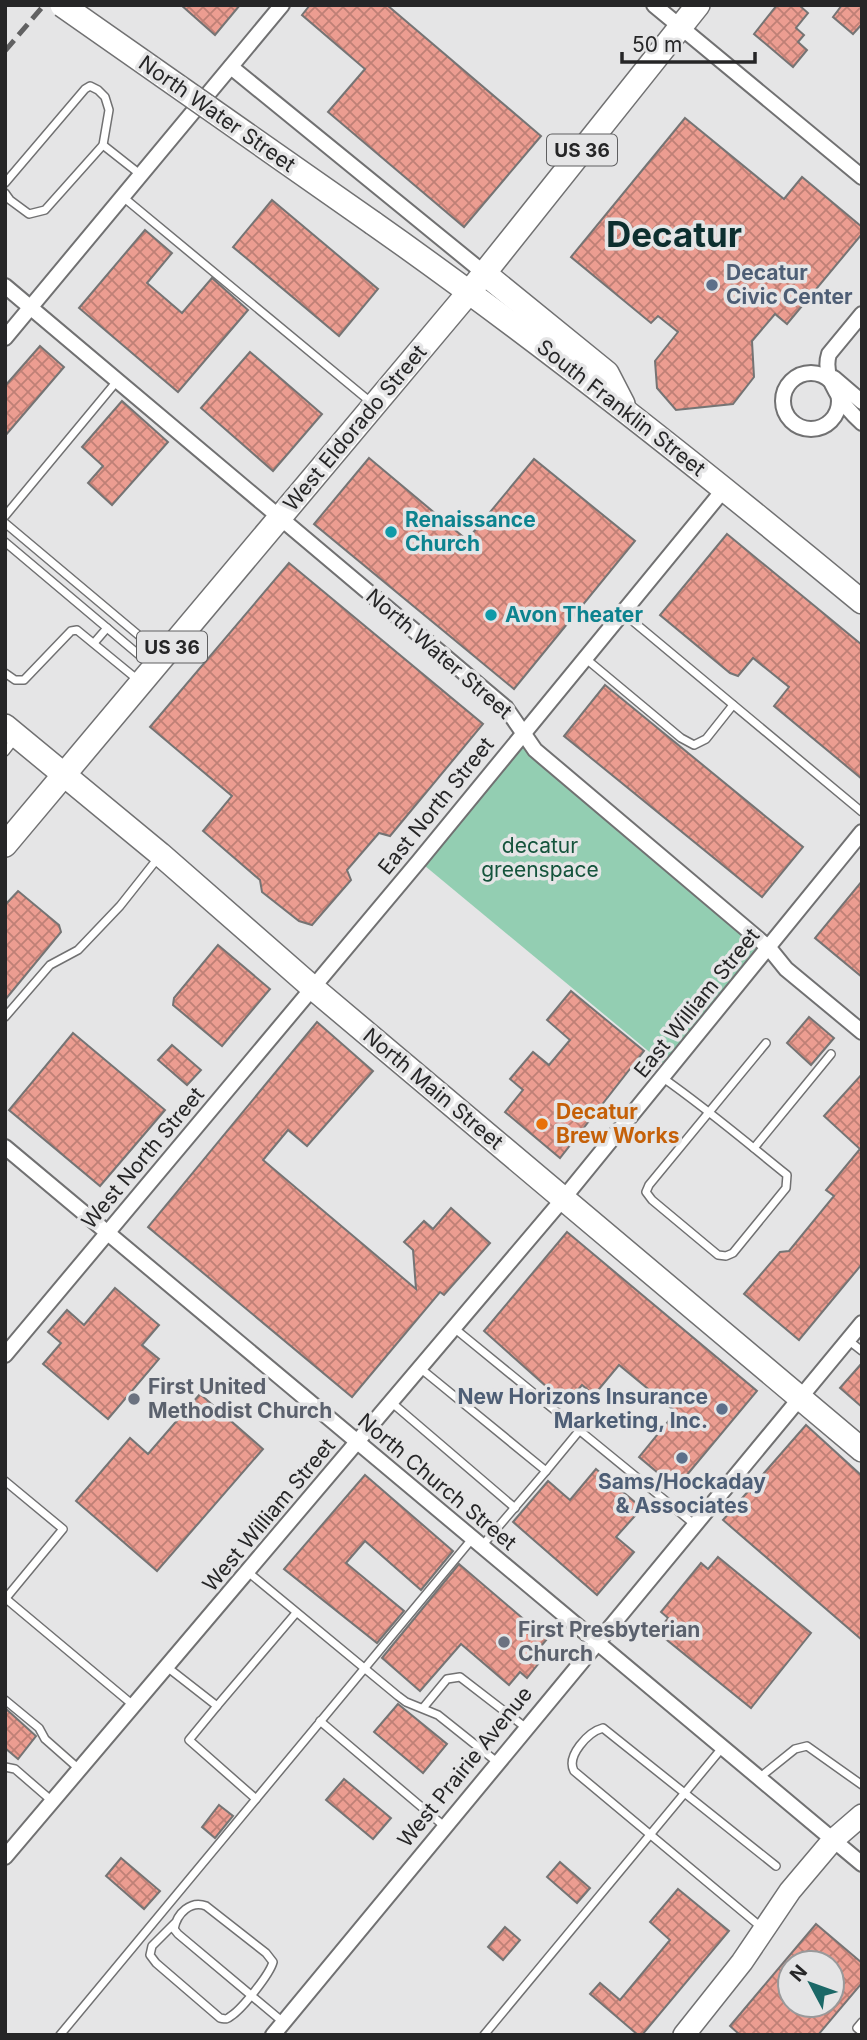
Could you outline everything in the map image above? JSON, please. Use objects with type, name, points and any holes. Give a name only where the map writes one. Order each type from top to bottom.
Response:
[{"type":"main road","name":"North Water Street","points":[[62,5],[373,223],[477,282]]},
{"type":"main road","name":"West Eldorado Street","points":[[13,832],[65,775],[477,282],[698,5]]},
{"type":"main road","name":"South Franklin Street","points":[[477,282],[607,373],[626,410],[725,488],[862,603]]},
{"type":"main road","name":"North Main Street","points":[[9,738],[65,775],[160,854],[313,988],[862,1450]]},
{"type":"street","points":[[5,338],[282,5]]},
{"type":"street","points":[[654,5],[862,177]]},
{"type":"street","name":"North Water Street","points":[[232,66],[477,282]]},
{"type":"street","name":"North Water Street","points":[[5,286],[506,708],[539,753],[769,948],[786,969],[862,1032]]},
{"type":"street","points":[[830,354],[828,365],[839,401],[837,412],[823,426],[813,429],[799,427],[787,416],[783,402],[787,387],[818,366],[862,314]]},
{"type":"street","points":[[802,375],[813,373],[832,380],[862,402]]},
{"type":"street","points":[[832,380],[846,408],[862,424]]},
{"type":"street","name":"East North Street","points":[[313,988],[725,488]]},
{"type":"street","name":"East William Street","points":[[563,1199],[862,832]]},
{"type":"street","name":"West North Street","points":[[5,1355],[313,988]]},
{"type":"street","name":"North Church Street","points":[[5,1147],[862,1864]]},
{"type":"street","name":"West William Street","points":[[5,1857],[563,1199]]},
{"type":"street","name":"West Prairie Avenue","points":[[273,2035],[525,1727],[862,1323]]},
{"type":"street","points":[[742,1962],[802,1899],[838,1844],[862,1815]]},
{"type":"street","points":[[684,2035],[742,1962],[790,1891],[862,1823]]},
{"type":"lane","points":[[5,183],[85,89],[90,86],[105,97],[110,110],[103,145],[45,210],[29,214],[5,193]]},
{"type":"lane","points":[[103,145],[141,175]]},
{"type":"lane","points":[[123,197],[375,405]]},
{"type":"lane","points":[[5,516],[117,381]]},
{"type":"lane","points":[[5,523],[153,669]]},
{"type":"lane","points":[[5,542],[153,669]]},
{"type":"lane","points":[[623,613],[862,812]]},
{"type":"lane","points":[[94,643],[107,628]]},
{"type":"lane","points":[[5,673],[15,680],[24,680],[71,631],[77,630],[94,643],[153,669]]},
{"type":"lane","points":[[585,658],[681,738],[694,745],[706,739],[733,705]]},
{"type":"lane","points":[[5,1017],[50,965],[78,950],[120,906],[160,854]]},
{"type":"lane","points":[[663,1078],[708,1112],[787,1175],[786,1188],[733,1253],[726,1256],[718,1255],[646,1192],[649,1185],[708,1112],[766,1043]]},
{"type":"lane","points":[[754,1148],[831,1054]]},
{"type":"lane","points":[[454,1328],[694,1524]]},
{"type":"lane","points":[[848,1340],[862,1351]]},
{"type":"lane","points":[[420,1368],[546,1471]]},
{"type":"lane","points":[[391,1402],[515,1508]]},
{"type":"lane","points":[[60,2035],[364,1668],[477,1543],[515,1508],[579,1430]]},
{"type":"lane","points":[[5,1481],[64,1529],[6,1598],[134,1706]]},
{"type":"lane","points":[[248,1572],[406,1702],[438,1715],[497,1762]]},
{"type":"lane","points":[[256,1799],[189,1740],[296,1613]]},
{"type":"lane","points":[[167,1667],[217,1706]]},
{"type":"lane","points":[[423,1708],[447,1679],[460,1677],[525,1727]]},
{"type":"lane","points":[[5,1700],[39,1728],[45,1740],[80,1770]]},
{"type":"lane","points":[[320,1721],[444,1826]]},
{"type":"lane","points":[[764,1929],[574,1771],[571,1765],[572,1757],[589,1736],[603,1728],[776,1866]]},
{"type":"lane","points":[[759,1778],[795,1749],[807,1746],[862,1785]]},
{"type":"lane","points":[[484,2035],[722,1748]]},
{"type":"lane","points":[[5,1767],[15,1769],[52,1801]]},
{"type":"lane","points":[[197,1903],[206,1906],[266,1953],[273,1962],[271,1969],[233,2016],[220,2018],[150,1955],[152,1946],[175,1923],[190,1905],[197,1903]]},
{"type":"lane","points":[[175,1923],[174,1929],[178,1934],[284,2022]]},
{"type":"lane","points":[[862,2022],[857,2028],[862,2032]]},
{"type":"green space","name":"decatur greenspace","points":[[524,733],[769,948],[670,1069],[419,861]]},
{"type":"building","points":[[181,5],[240,5],[215,35]]},
{"type":"building","points":[[310,5],[387,5],[541,136],[464,227],[328,112],[365,69],[302,15]]},
{"type":"building","points":[[777,5],[799,5],[808,13],[796,28],[804,35],[798,42],[807,50],[793,67],[754,34]]},
{"type":"building","points":[[842,5],[862,5],[862,24],[853,34],[833,17]]},
{"type":"building","name":"Decatur Civic Center","points":[[685,118],[784,199],[802,177],[862,227],[862,234],[787,324],[775,314],[752,341],[754,377],[733,404],[676,410],[657,388],[655,361],[678,332],[658,316],[651,323],[571,257]]},
{"type":"building","points":[[272,200],[378,289],[339,336],[233,247]]},
{"type":"building","points":[[145,230],[172,253],[147,283],[182,313],[212,278],[248,310],[178,392],[79,308]]},
{"type":"building","points":[[40,346],[64,367],[5,436],[5,386]]},
{"type":"building","points":[[250,352],[322,414],[273,471],[201,408]]},
{"type":"building","points":[[122,401],[168,442],[112,505],[88,483],[103,466],[82,447]]},
{"type":"building","points":[[369,458],[467,540],[534,459],[635,541],[514,689],[314,524]]},
{"type":"building","points":[[727,534],[862,645],[862,779],[774,706],[789,687],[753,658],[738,676],[730,673],[660,615]]},
{"type":"building","points":[[289,563],[483,724],[390,836],[379,833],[347,870],[351,880],[312,925],[299,921],[262,892],[260,880],[203,831],[232,796],[150,727]]},
{"type":"building","points":[[605,685],[803,847],[762,897],[564,736]]},
{"type":"building","points":[[862,881],[862,977],[815,938]]},
{"type":"building","points":[[18,891],[59,925],[61,932],[5,1000],[5,905]]},
{"type":"building","points":[[218,945],[270,989],[222,1046],[173,1005],[174,998]]},
{"type":"building","points":[[571,991],[644,1051],[560,1158],[505,1112],[523,1090],[510,1079],[533,1052],[549,1065],[570,1040],[547,1020]]},
{"type":"building","points":[[809,1017],[834,1038],[811,1065],[787,1043]]},
{"type":"building","points":[[317,1022],[373,1071],[307,1146],[288,1130],[263,1160],[416,1289],[413,1250],[404,1242],[424,1221],[433,1229],[451,1208],[490,1243],[444,1295],[440,1292],[352,1397],[148,1227]]},
{"type":"building","points":[[73,1033],[165,1110],[100,1186],[9,1110]]},
{"type":"building","points":[[172,1045],[201,1070],[187,1085],[158,1060]]},
{"type":"building","points":[[862,1074],[862,1264],[799,1340],[744,1294],[780,1252],[789,1251],[834,1196],[826,1190],[860,1149],[824,1116]]},
{"type":"building","points":[[567,1232],[757,1391],[676,1488],[639,1457],[676,1412],[619,1365],[594,1395],[582,1385],[566,1404],[484,1331]]},
{"type":"building","points":[[115,1288],[159,1325],[142,1345],[159,1359],[108,1419],[43,1364],[61,1343],[48,1332],[67,1310],[84,1325]]},
{"type":"building","points":[[862,1363],[862,1407],[840,1388]]},
{"type":"building","points":[[200,1394],[263,1449],[157,1571],[76,1501],[130,1438],[148,1454]]},
{"type":"building","points":[[806,1425],[862,1476],[862,1640],[723,1520]]},
{"type":"building","points":[[596,1469],[642,1508],[616,1537],[634,1552],[597,1595],[513,1522],[548,1481],[570,1500]]},
{"type":"building","points":[[365,1475],[453,1551],[421,1590],[365,1541],[346,1563],[404,1611],[377,1643],[284,1569]]},
{"type":"building","points":[[718,1557],[811,1633],[751,1708],[657,1632],[668,1618],[661,1612],[701,1563],[708,1569]]},
{"type":"building","points":[[459,1564],[547,1639],[536,1652],[543,1658],[527,1678],[520,1672],[509,1685],[461,1644],[420,1691],[382,1658]]},
{"type":"building","points":[[398,1704],[447,1744],[423,1773],[374,1732]]},
{"type":"building","points":[[5,1708],[36,1736],[18,1759],[5,1748]]},
{"type":"building","points":[[344,1779],[391,1818],[373,1839],[326,1800]]},
{"type":"building","points":[[219,1805],[233,1816],[215,1838],[202,1827]]},
{"type":"building","points":[[121,1858],[160,1891],[144,1909],[106,1876]]},
{"type":"building","points":[[560,1862],[590,1888],[577,1903],[547,1877]]},
{"type":"building","points":[[678,1889],[729,1931],[642,2035],[638,2035],[590,1994],[600,1983],[620,2000],[670,1940],[650,1922]]},
{"type":"building","points":[[816,1924],[845,1949],[795,1949]]},
{"type":"building","points":[[505,1927],[520,1940],[503,1960],[488,1947]]},
{"type":"building","points":[[846,1949],[862,1963],[862,1983],[846,2002]]},
{"type":"building","points":[[776,1971],[776,2019],[832,2019],[818,2035],[740,2035],[730,2026]]},
{"type":"railway","points":[[5,51],[44,5]]},
{"type":"place","name":"Decatur Civic Center","points":[[712,285]]},
{"type":"place","name":"Renaissance Church","points":[[391,532]]},
{"type":"place","name":"Avon Theater","points":[[491,615]]},
{"type":"place","name":"Decatur Brew Works","points":[[542,1124]]},
{"type":"place","name":"First United Methodist Church","points":[[134,1399]]},
{"type":"place","name":"New Horizons Insurance Marketing, Inc.","points":[[722,1409]]},
{"type":"place","name":"Sams/Hockaday & Associates","points":[[682,1458]]},
{"type":"place","name":"First Presbyterian Church","points":[[504,1642]]},
{"type":"district","name":"Decatur","points":[[674,235]]}]
